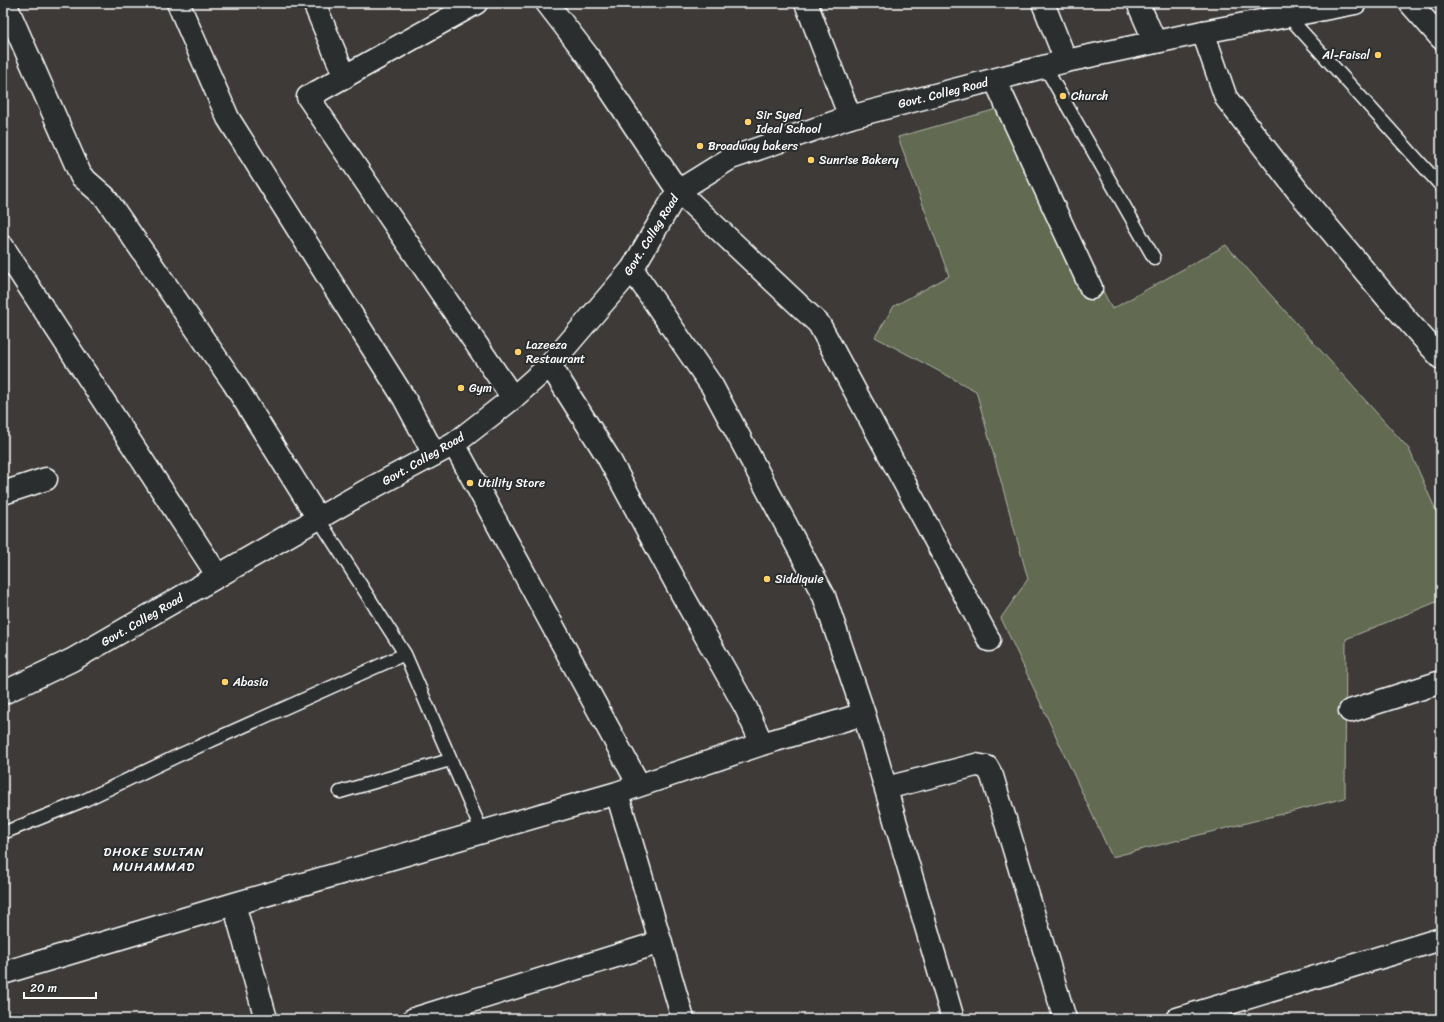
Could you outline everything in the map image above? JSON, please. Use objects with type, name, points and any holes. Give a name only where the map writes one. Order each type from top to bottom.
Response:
[{"type":"street","points":[[5,3],[81,176],[105,197],[233,382],[318,518]]},
{"type":"street","points":[[178,3],[228,118],[404,398],[434,454]]},
{"type":"street","points":[[314,3],[345,76]]},
{"type":"street","points":[[476,3],[308,97],[513,398]]},
{"type":"street","points":[[547,3],[587,55],[678,191],[819,324],[989,640]]},
{"type":"street","points":[[806,3],[850,117]]},
{"type":"street","points":[[1043,3],[1066,61]]},
{"type":"street","points":[[1138,3],[1155,42]]},
{"type":"street","name":"Govt. Colleg Road","points":[[3,693],[72,660],[318,518],[454,444],[513,398],[550,366],[632,269],[678,191],[731,158],[850,117],[1066,61],[1203,32],[1355,3]]},
{"type":"street","points":[[1410,3],[1441,38]]},
{"type":"street","points":[[1203,32],[1226,98],[1301,195],[1388,299],[1441,358]]},
{"type":"street","points":[[995,80],[1091,288]]},
{"type":"street","points":[[3,247],[218,576]]},
{"type":"street","points":[[632,269],[712,386],[824,596],[864,714],[953,1019]]},
{"type":"street","points":[[550,366],[608,457],[746,708],[762,744]]},
{"type":"street","points":[[454,444],[639,785]]},
{"type":"street","points":[[3,493],[46,479]]},
{"type":"street","points":[[1350,711],[1441,682]]},
{"type":"street","points":[[3,973],[234,904],[617,793],[762,744],[864,714]]},
{"type":"street","points":[[886,788],[976,765],[987,767],[992,776],[1065,1019]]},
{"type":"street","points":[[617,793],[683,1019]]},
{"type":"street","points":[[234,904],[266,1019]]},
{"type":"street","points":[[1176,1019],[1441,939]]},
{"type":"street","points":[[414,1019],[660,942]]},
{"type":"lane","points":[[1288,16],[1441,186]]},
{"type":"lane","points":[[1044,67],[1154,258]]},
{"type":"lane","points":[[318,518],[405,654],[482,832]]},
{"type":"lane","points":[[3,833],[86,800],[175,757],[405,654]]},
{"type":"lane","points":[[340,792],[450,760]]},
{"type":"green space","points":[[1011,105],[1112,309],[1226,245],[1409,449],[1441,522],[1441,600],[1346,639],[1345,798],[1112,857],[1001,618],[1028,579],[976,391],[875,337],[894,306],[949,276],[898,137]]},
{"type":"place","name":"Al-Faisal","points":[[1378,55]]},
{"type":"place","name":"Church","points":[[1063,96]]},
{"type":"place","name":"Sir Syed Ideal School","points":[[748,122]]},
{"type":"place","name":"Broadway bakers","points":[[700,146]]},
{"type":"place","name":"Sunrise Bakery","points":[[811,160]]},
{"type":"place","name":"Lazeeza Restaurant","points":[[518,352]]},
{"type":"place","name":"Gym","points":[[461,388]]},
{"type":"place","name":"Utility Store","points":[[470,483]]},
{"type":"place","name":"Siddiquie","points":[[767,579]]},
{"type":"place","name":"Abasia","points":[[225,682]]},
{"type":"district","name":"DHOKE SULTAN MUHAMMAD","points":[[154,858]]}]
